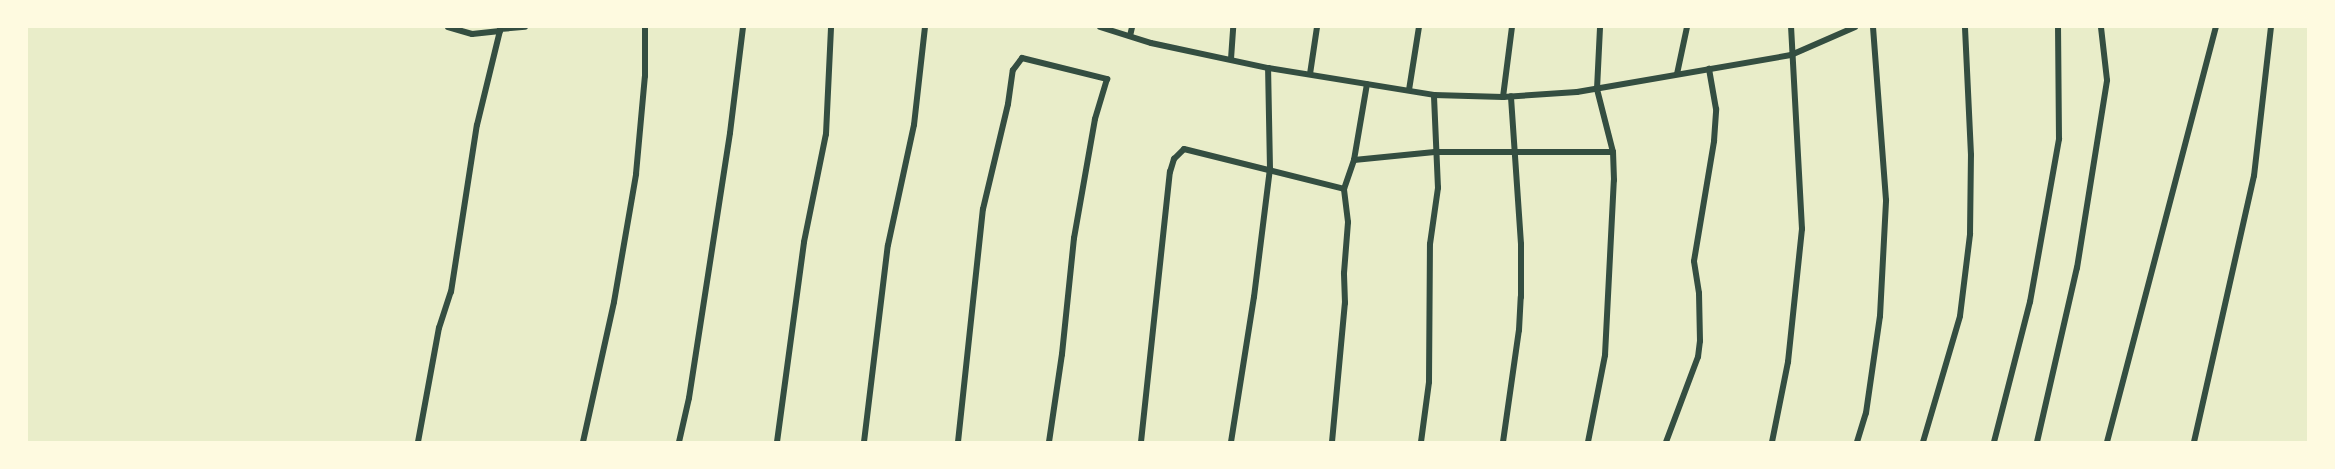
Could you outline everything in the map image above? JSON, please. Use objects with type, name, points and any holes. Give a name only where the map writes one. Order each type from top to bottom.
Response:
[{"type":"street","points":[[448,27],[472,34],[525,27]]},
{"type":"street","points":[[583,442],[614,302],[636,174],[645,76],[645,27]]},
{"type":"street","points":[[679,442],[689,398],[730,133],[743,27]]},
{"type":"street","points":[[777,442],[804,242],[826,134],[831,27]]},
{"type":"street","points":[[864,442],[888,246],[914,125],[925,27]]},
{"type":"street","points":[[1100,27],[1268,68],[1434,95],[1503,97],[1597,89],[1791,55],[1855,27]]},
{"type":"street","points":[[1130,36],[1132,27]]},
{"type":"street","points":[[1231,59],[1233,27]]},
{"type":"street","points":[[1310,74],[1317,27]]},
{"type":"street","points":[[1409,90],[1419,27]]},
{"type":"street","points":[[1503,97],[1512,27]]},
{"type":"street","points":[[1588,442],[1605,355],[1613,152],[1597,89],[1600,27]]},
{"type":"street","points":[[1677,74],[1687,27]]},
{"type":"street","points":[[1773,442],[1788,362],[1802,229],[1791,27]]},
{"type":"street","points":[[1857,442],[1866,413],[1880,316],[1886,200],[1873,27]]},
{"type":"street","points":[[1923,442],[1960,316],[1970,234],[1971,155],[1965,27]]},
{"type":"street","points":[[1994,442],[2030,302],[2059,139],[2058,27]]},
{"type":"street","points":[[2037,442],[2077,268],[2101,116],[2106,80],[2101,27]]},
{"type":"street","points":[[2107,442],[2216,27]]},
{"type":"street","points":[[2194,442],[2254,176],[2271,27]]},
{"type":"street","points":[[418,442],[439,328],[451,292],[477,125],[500,29]]},
{"type":"street","points":[[958,442],[983,209],[1008,104],[1013,70],[1022,58],[1107,79],[1095,119],[1074,238],[1062,354],[1049,442]]},
{"type":"street","points":[[1231,442],[1254,297],[1270,169],[1268,68]]},
{"type":"street","points":[[1666,442],[1698,357],[1700,342],[1699,293],[1695,261],[1714,141],[1716,109],[1709,69]]},
{"type":"street","points":[[1332,442],[1345,303],[1344,273],[1348,222],[1344,189],[1354,160],[1367,84]]},
{"type":"street","points":[[1421,442],[1429,382],[1430,244],[1438,188],[1434,95]]},
{"type":"street","points":[[1503,442],[1519,330],[1521,297],[1521,244],[1513,154],[1511,96]]},
{"type":"street","points":[[1141,442],[1170,172],[1174,159],[1184,149],[1344,189]]},
{"type":"street","points":[[1354,160],[1435,152],[1513,154],[1613,152]]}]
